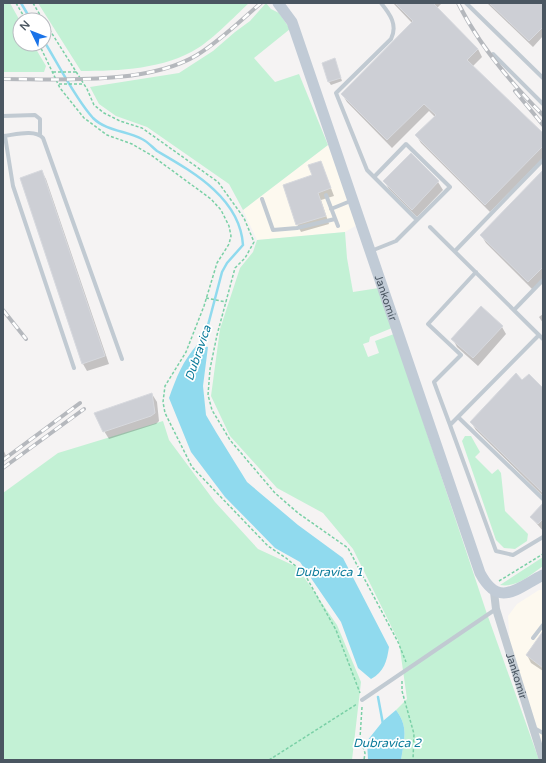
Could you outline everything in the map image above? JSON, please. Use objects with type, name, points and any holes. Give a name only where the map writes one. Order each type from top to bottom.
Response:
[{"type":"street","name":"Jankomir","points":[[278,3],[292,22],[480,573],[486,583],[495,586],[496,610],[543,760]]},
{"type":"street","points":[[495,586],[500,594],[510,593],[543,575]]},
{"type":"lane","points":[[381,3],[393,18],[393,34],[391,39],[379,48],[336,93],[367,170],[417,220]]},
{"type":"lane","points":[[466,3],[542,75]]},
{"type":"lane","points":[[492,54],[543,104]]},
{"type":"lane","points":[[3,116],[36,115],[40,119],[40,134],[46,144],[122,359]]},
{"type":"lane","points":[[40,134],[35,133],[4,136],[13,186],[74,368]]},
{"type":"lane","points":[[370,251],[396,241],[450,187],[406,144],[374,177]]},
{"type":"lane","points":[[454,251],[543,160]]},
{"type":"lane","points":[[326,195],[338,226]]},
{"type":"lane","points":[[262,199],[273,230],[297,228],[335,219]]},
{"type":"lane","points":[[331,209],[353,200]]},
{"type":"lane","points":[[430,227],[543,339]]},
{"type":"lane","points":[[476,272],[428,324],[461,355],[434,382],[496,551],[512,555],[543,537]]},
{"type":"lane","points":[[514,310],[543,280]]},
{"type":"lane","points":[[450,425],[539,335]]},
{"type":"lane","points":[[458,417],[543,499]]},
{"type":"lane","points":[[362,700],[401,672],[496,610]]},
{"type":"lane","points":[[532,638],[543,625]]},
{"type":"lane","points":[[532,727],[543,733]]},
{"type":"path","points":[[16,3],[21,12]]},
{"type":"path","points":[[33,3],[38,12]]},
{"type":"path","points":[[52,34],[76,72],[94,105],[104,113],[120,121],[142,128],[218,182],[244,218],[254,242],[245,258],[235,268],[226,302],[210,369],[208,395],[212,410],[230,440],[275,493],[298,513],[348,548],[398,642],[408,668]]},
{"type":"path","points":[[44,52],[55,72],[58,84],[84,118],[94,127],[107,135],[132,144],[151,155],[211,199],[221,210],[229,226],[231,236],[229,244],[217,263],[186,352],[165,386],[163,402],[165,413],[192,467],[268,546],[286,558],[304,573],[336,630],[362,700],[360,738],[365,753],[364,760]]},
{"type":"path","points":[[55,72],[76,72]]},
{"type":"path","points":[[58,84],[83,84]]},
{"type":"path","points":[[206,298],[226,302]]},
{"type":"path","points":[[495,586],[499,581],[543,554]]},
{"type":"path","points":[[401,672],[402,691],[414,734],[413,760]]},
{"type":"path","points":[[270,760],[362,700]]},
{"type":"shaded area","points":[[328,145],[357,225],[345,232],[257,240],[243,210]]},
{"type":"shaded area","points":[[539,590],[543,590],[543,745],[510,648],[508,616],[517,604]]},
{"type":"green space","points":[[3,3],[10,3],[15,12],[12,12],[12,52],[38,52],[46,66],[44,72],[3,72]]},
{"type":"green space","points":[[38,3],[249,3],[210,39],[185,55],[156,65],[111,70],[81,71],[52,25],[52,12],[44,12]]},
{"type":"green space","points":[[266,3],[271,9],[279,13],[290,29],[254,58],[275,82],[299,74],[328,145],[243,210],[229,184],[147,127],[116,116],[99,104],[90,87],[179,73],[213,51],[250,21]]},
{"type":"green space","points":[[345,232],[347,258],[353,292],[379,288],[392,328],[370,337],[369,342],[363,344],[368,357],[379,353],[375,341],[394,334],[486,611],[539,760],[401,760],[404,728],[403,722],[396,710],[407,699],[399,642],[353,549],[323,513],[277,488],[230,436],[211,396],[220,329],[240,268],[253,252],[257,240]]},
{"type":"green space","points":[[163,421],[169,440],[215,502],[258,549],[297,567],[337,625],[361,682],[352,760],[3,760],[3,493],[58,453]]},
{"type":"green space","points":[[465,436],[471,436],[480,452],[475,457],[492,474],[498,469],[501,473],[505,511],[528,534],[527,541],[515,549],[504,548],[496,540],[462,441]]},
{"type":"green space","points":[[543,557],[543,566],[528,577],[512,585],[500,585]]},
{"type":"water","name":"Dubravica 1","points":[[198,344],[208,347],[203,386],[206,415],[247,482],[298,525],[343,558],[389,647],[384,666],[379,673],[371,679],[358,668],[341,622],[300,562],[275,548],[225,497],[191,452],[169,398],[180,370],[188,356]]},
{"type":"water","name":"Dubravica 2","points":[[396,710],[403,722],[404,728],[401,760],[368,760],[367,741],[383,721]]},
{"type":"building","points":[[395,3],[433,3],[478,49],[467,60],[543,133],[543,146],[485,205],[415,135],[436,115],[424,104],[387,140],[341,94],[413,21]]},
{"type":"building","points":[[489,3],[543,3],[543,27],[529,41]]},
{"type":"building","points":[[335,58],[341,78],[328,82],[322,63]]},
{"type":"building","points":[[411,153],[439,181],[412,210],[383,181]]},
{"type":"building","points":[[321,161],[331,188],[318,193],[326,216],[296,225],[283,185],[312,175],[308,165]]},
{"type":"building","points":[[42,170],[105,356],[82,364],[20,178]]},
{"type":"building","points":[[543,170],[543,267],[528,282],[480,235]]},
{"type":"building","points":[[481,306],[503,326],[473,358],[451,339]]},
{"type":"building","points":[[516,373],[522,380],[529,374],[543,388],[543,493],[470,422]]},
{"type":"building","points":[[152,393],[155,413],[151,416],[103,432],[94,413]]},
{"type":"building","points":[[543,503],[543,519],[538,524],[530,517]]},
{"type":"building","points":[[543,631],[543,668],[526,655]]},
{"type":"waterway","name":"Dubravica","points":[[21,3],[26,12]]},
{"type":"waterway","name":"Dubravica","points":[[50,52],[73,91],[93,118],[104,126],[142,139],[157,151],[185,168],[212,188],[224,200],[233,213],[240,228],[243,245],[227,263],[222,272],[202,348]]},
{"type":"waterway","name":"Dubravica","points":[[378,697],[383,724]]},
{"type":"railway","points":[[3,79],[77,79],[129,76],[177,65],[197,55],[222,37],[261,3]]},
{"type":"railway","points":[[458,3],[466,19],[485,48],[507,76],[543,115]]},
{"type":"railway","points":[[515,91],[543,125]]},
{"type":"railway","points":[[3,310],[26,339]]},
{"type":"railway","points":[[3,460],[80,403]]},
{"type":"railway","points":[[3,468],[84,409]]}]
